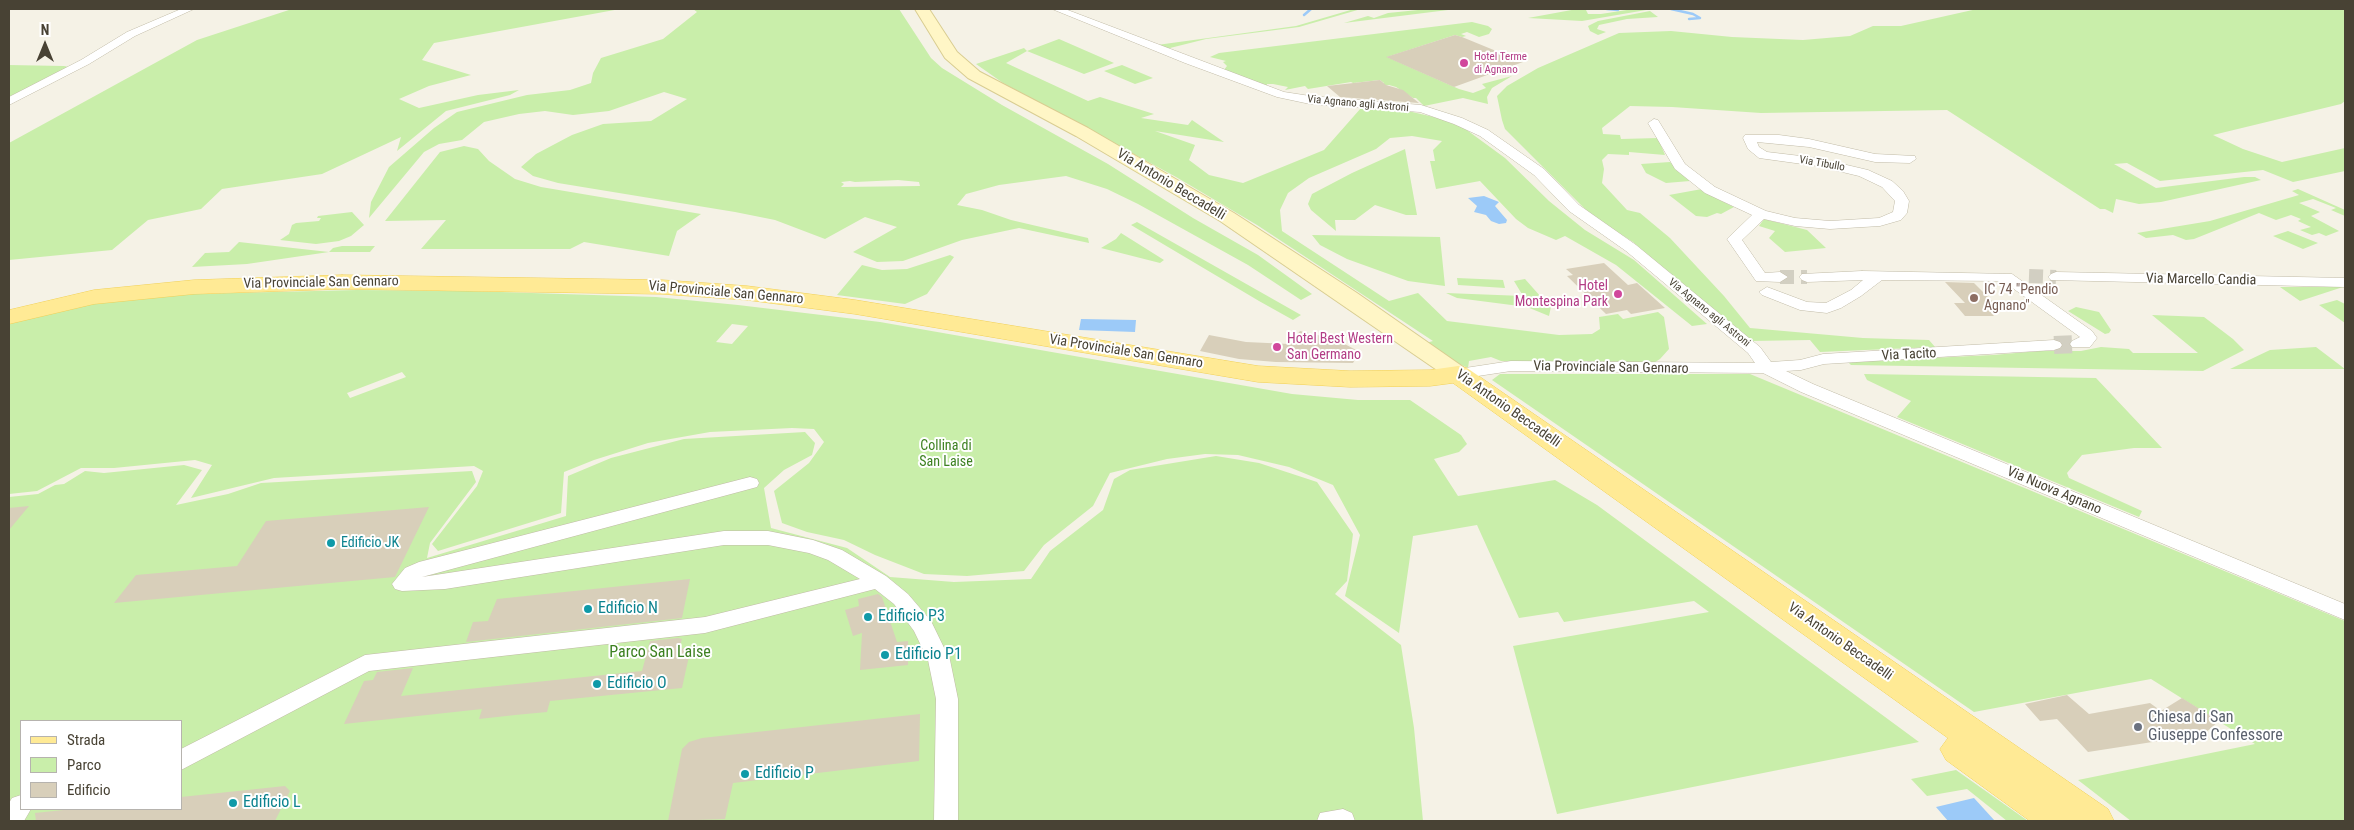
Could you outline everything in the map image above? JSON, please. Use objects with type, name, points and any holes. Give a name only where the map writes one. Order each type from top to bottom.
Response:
[{"type":"main road","name":"Via Antonio Beccadelli","points":[[910,9],[942,57],[966,77],[1095,148],[1357,311]]},
{"type":"main road","name":"Via Antonio Beccadelli","points":[[922,9],[951,55],[974,74],[1082,132],[1218,212],[1357,311],[1408,353],[1449,376],[2094,821]]},
{"type":"main road","name":"Via Provinciale San Gennaro","points":[[9,317],[94,297],[194,287],[386,282],[662,287],[746,293],[846,306],[1258,374],[1306,378],[1449,376]]},
{"type":"main road","name":"Via Antonio Beccadelli","points":[[1449,376],[2059,821]]},
{"type":"street","points":[[9,102],[85,62],[130,34],[189,9]]},
{"type":"street","name":"Via Agnano agli Astroni","points":[[1057,9],[1188,61],[1281,95],[1310,100],[1421,109],[1458,120],[1484,133],[1539,172],[1574,208],[1631,248],[1754,350],[1761,358],[1765,367]]},
{"type":"street","points":[[1654,122],[1671,153],[1692,177],[1710,190],[1761,214],[1734,239],[1764,285],[1805,307],[1827,308],[1856,293],[1877,276]]},
{"type":"street","name":"Via Tibullo","points":[[1761,214],[1812,224],[1860,224],[1880,222],[1896,216],[1900,213],[1902,202],[1898,194],[1887,184],[1869,175],[1817,162],[1764,155],[1754,149],[1749,138],[1810,143],[1875,158],[1910,159]]},
{"type":"street","points":[[1807,276],[2029,276]]},
{"type":"street","points":[[1764,285],[1780,277]]},
{"type":"street","points":[[2007,277],[2086,334],[2089,338],[2084,344],[2078,344]]},
{"type":"street","name":"Via Marcello Candia","points":[[2056,277],[2345,283]]},
{"type":"street","name":"Via Tacito","points":[[1765,367],[1801,365],[1823,359],[1981,351],[2054,345]]},
{"type":"street","name":"Via Provinciale San Gennaro","points":[[1449,376],[1511,366],[1742,369],[1765,367]]},
{"type":"street","name":"Via Nuova Agnano","points":[[1765,367],[1807,388],[2345,612]]},
{"type":"street","points":[[750,483],[426,567],[412,573],[402,584],[428,585],[692,542],[746,537],[768,538],[813,547],[852,564],[879,581],[913,612],[931,643],[941,666],[946,699],[946,821]]},
{"type":"street","points":[[182,759],[365,663],[705,626],[879,581]]},
{"type":"street","points":[[10,821],[20,806]]},
{"type":"green space","points":[[292,9],[620,9],[434,43],[422,60],[471,75],[429,86],[399,99],[419,108],[478,95],[519,90],[510,95],[446,111],[397,151],[401,137],[322,174],[222,189],[201,209],[148,220],[112,250],[9,260],[9,143],[197,40]]},
{"type":"green space","points":[[693,9],[899,9],[931,58],[942,68],[1002,105],[1108,164],[1193,218],[1258,255],[1312,294],[1301,300],[1248,265],[1138,204],[1107,189],[1066,176],[999,185],[966,194],[957,205],[1088,238],[1089,243],[1019,228],[962,240],[903,261],[877,262],[853,252],[897,227],[865,217],[825,239],[775,220],[558,183],[533,176],[521,167],[536,154],[572,135],[603,124],[651,121],[687,99],[664,92],[609,111],[573,115],[545,111],[519,114],[484,122],[462,140],[439,144],[424,152],[369,218],[371,202],[389,167],[434,128],[457,112],[527,95],[570,90],[591,83],[593,73],[601,58],[663,39],[697,12]],"holes":[[[898,180],[919,182],[920,186],[841,187],[844,184],[841,182],[850,181]]]},
{"type":"green space","points":[[1354,9],[1361,9],[1299,27],[1206,39],[1166,49],[1157,45],[1296,26]]},
{"type":"green space","points":[[1428,9],[1456,9],[1344,23],[1368,16],[1374,18],[1388,13]]},
{"type":"green space","points":[[1577,9],[1589,9],[1586,10],[1588,14],[1601,14],[1633,9],[1652,9],[1582,21],[1528,18]]},
{"type":"green space","points":[[1977,9],[2345,9],[2345,101],[2341,104],[2213,135],[2243,149],[2282,162],[2345,148],[2345,171],[2293,182],[2263,170],[2160,181],[2127,163],[2114,164],[2156,188],[2244,177],[2255,177],[2261,180],[2161,202],[2139,204],[2116,199],[2113,213],[2100,209],[1947,110],[1761,113],[1630,106],[1602,128],[1603,134],[1620,135],[1621,139],[1658,138],[1665,155],[1629,152],[1629,155],[1608,154],[1602,160],[1604,169],[1602,183],[1627,210],[1640,213],[1670,238],[1724,296],[1750,328],[1863,338],[1929,340],[1935,347],[1820,352],[1810,340],[1752,341],[1683,287],[1633,242],[1592,216],[1505,129],[1497,96],[1507,86],[1538,68],[1619,33],[1671,31],[1732,37],[1803,40],[1850,36],[1873,26],[1901,26]]},
{"type":"green space","points":[[1650,11],[1658,17],[1627,19],[1599,25],[1597,29],[1606,32],[1598,35],[1590,31],[1588,26],[1598,21]]},
{"type":"green space","points":[[1472,22],[1488,26],[1492,29],[1489,34],[1479,37],[1467,32],[1461,34],[1466,36],[1455,35],[1387,57],[1459,89],[1473,93],[1486,88],[1482,84],[1512,76],[1492,88],[1487,97],[1488,104],[1463,98],[1424,106],[1416,98],[1396,87],[1382,86],[1384,83],[1380,80],[1351,82],[1308,89],[1305,86],[1285,90],[1288,87],[1273,84],[1267,84],[1267,87],[1223,71],[1227,66],[1223,62],[1226,61],[1210,57],[1219,53]]},
{"type":"green space","points":[[1059,39],[1114,63],[1084,74],[1027,51]]},
{"type":"green space","points":[[1024,48],[1027,51],[1006,63],[1088,101],[1100,97],[1154,114],[1141,118],[1188,125],[1192,120],[1224,142],[1155,131],[1195,145],[1189,160],[1209,175],[1243,183],[1324,150],[1361,108],[1408,111],[1438,118],[1464,128],[1505,158],[1549,201],[1585,230],[1634,260],[1707,324],[1692,326],[1616,265],[1565,236],[1556,240],[1528,228],[1516,219],[1480,181],[1436,189],[1430,161],[1435,161],[1433,150],[1442,141],[1412,136],[1390,138],[1376,149],[1309,178],[1288,193],[1280,210],[1282,231],[1389,301],[1418,293],[1447,321],[1559,335],[1592,334],[1600,329],[1599,317],[1618,314],[1623,319],[1658,312],[1664,317],[1669,349],[1660,359],[1652,364],[1501,361],[1491,357],[1469,361],[1468,368],[1426,343],[1433,341],[1257,225],[1176,177],[1003,83],[976,64]]},
{"type":"green space","points":[[9,65],[64,66],[69,67],[9,99]]},
{"type":"green space","points":[[1122,65],[1153,78],[1135,84],[1104,71]]},
{"type":"green space","points":[[464,146],[478,149],[489,161],[515,179],[541,187],[701,214],[677,231],[669,256],[584,242],[570,249],[421,249],[446,220],[385,221],[440,152]]},
{"type":"green space","points":[[1405,149],[1417,215],[1406,215],[1375,205],[1355,220],[1335,220],[1336,231],[1311,210],[1308,204],[1312,194]]},
{"type":"green space","points":[[1670,162],[1690,181],[1666,183],[1646,173],[1641,164]]},
{"type":"green space","points":[[1702,189],[1734,207],[1721,214],[1717,213],[1707,217],[1696,216],[1669,195]]},
{"type":"green space","points":[[2298,189],[2345,210],[2345,216],[2331,210],[2336,208],[2313,199],[2299,203],[2320,212],[2311,216],[2339,231],[2326,236],[2319,233],[2312,235],[2300,230],[2311,227],[2298,221],[2301,219],[2291,215],[2276,220],[2259,213],[2194,239],[2186,240],[2173,235],[2146,238],[2137,233],[2210,221],[2299,195],[2292,191]]},
{"type":"green space","points":[[352,212],[364,225],[351,236],[339,241],[316,244],[280,240],[289,234],[292,225],[296,223],[319,221],[321,218],[317,218],[318,216]]},
{"type":"green space","points":[[1764,219],[1807,230],[1826,248],[1785,252],[1769,238],[1775,231],[1759,226]]},
{"type":"green space","points":[[1137,222],[1301,315],[1293,320],[1259,301],[1131,225]]},
{"type":"green space","points":[[2288,231],[2318,243],[2303,249],[2273,236]]},
{"type":"green space","points":[[1121,233],[1164,260],[1160,263],[1101,248],[1116,239]]},
{"type":"green space","points":[[1312,235],[1440,237],[1445,286],[1408,281],[1347,259],[1320,245]]},
{"type":"green space","points":[[239,242],[329,252],[247,264],[192,267],[205,253],[229,252]]},
{"type":"green space","points":[[342,246],[375,246],[370,252],[329,252],[333,248]]},
{"type":"green space","points":[[950,255],[954,257],[927,294],[905,304],[837,295],[862,265],[882,270],[907,269]]},
{"type":"green space","points":[[1457,278],[1503,280],[1505,288],[1458,285]]},
{"type":"green space","points":[[1525,279],[1541,297],[1552,302],[1549,316],[1527,307],[1457,298],[1446,293],[1523,296],[1514,281]]},
{"type":"green space","points":[[2280,287],[2343,287],[2300,301]]},
{"type":"green space","name":"Collina di San Laise","points":[[357,290],[469,291],[656,297],[880,322],[1292,394],[1358,400],[1410,400],[1461,435],[1467,444],[1459,452],[1434,459],[1458,496],[1555,480],[1597,505],[1919,742],[1557,814],[1513,646],[1709,612],[1694,601],[1564,622],[1558,612],[1519,618],[1477,525],[1413,536],[1399,633],[1345,596],[1360,535],[1333,485],[1289,467],[1238,455],[1205,454],[1167,459],[1110,473],[1093,506],[1044,545],[1024,571],[967,576],[924,574],[875,555],[844,540],[807,532],[782,523],[774,491],[809,463],[824,442],[814,429],[792,428],[710,432],[648,443],[594,460],[564,472],[561,513],[438,551],[432,544],[477,486],[483,471],[474,466],[274,478],[191,498],[212,465],[195,460],[114,468],[81,468],[37,491],[9,494],[9,323],[76,306],[129,298],[190,294]],"holes":[[[732,324],[748,326],[732,344],[716,342]],[[402,372],[406,377],[350,398],[347,393]]]},
{"type":"green space","points":[[2337,300],[2345,304],[2345,323],[2319,305]]},
{"type":"green space","points":[[2076,307],[2099,312],[2111,330],[2109,333],[2105,334],[2068,311]]},
{"type":"green space","points":[[2152,315],[2204,317],[2244,350],[2203,371],[1851,365],[1848,362],[2039,351],[2081,351],[2101,347],[2129,349],[2133,353],[2198,353]]},
{"type":"green space","points":[[2316,347],[2345,369],[2230,369],[2270,350]]},
{"type":"green space","points":[[1500,374],[1750,374],[2345,621],[2345,821],[2131,821],[2078,780],[2255,744],[2151,679],[1974,712],[1492,380]]},
{"type":"green space","points":[[1864,374],[2096,378],[2162,448],[2134,448],[2082,455],[2067,473],[2069,478],[2142,511],[2139,517],[1897,417],[1911,401],[1867,380]]},
{"type":"green space","name":"Parco San Laise","points":[[805,432],[815,443],[812,455],[784,470],[764,488],[771,528],[847,548],[890,577],[954,582],[1031,579],[1050,551],[1103,510],[1114,479],[1130,470],[1216,456],[1259,463],[1317,482],[1353,534],[1347,581],[1335,594],[1401,645],[1414,728],[1423,821],[9,821],[9,497],[38,494],[55,485],[64,484],[85,471],[104,473],[184,465],[202,470],[176,505],[228,494],[261,483],[472,471],[476,482],[430,543],[427,558],[566,516],[568,476],[611,458],[684,439]]},
{"type":"green space","points":[[1956,770],[2028,821],[2007,821],[1967,789],[1927,796],[1911,779]]},
{"type":"water","points":[[1484,196],[1499,202],[1495,206],[1507,220],[1506,223],[1499,224],[1491,221],[1486,215],[1474,212],[1477,206],[1468,198]]},
{"type":"water","points":[[1081,319],[1136,320],[1135,332],[1079,330]]},
{"type":"water","points":[[1974,798],[1995,821],[1948,821],[1936,807]]},
{"type":"building","name":"Hotel Terme di Agnano","points":[[1455,35],[1523,62],[1454,87],[1386,57]]},
{"type":"building","points":[[1380,80],[1386,85],[1403,90],[1419,103],[1340,97],[1327,86]]},
{"type":"building","name":"Hotel Montespina Park","points":[[1604,263],[1628,285],[1637,283],[1665,308],[1631,314],[1627,310],[1606,314],[1567,276],[1573,275],[1566,269]]},
{"type":"building","name":"IC 74 \"Pendio Agnano\"","points":[[1945,282],[1974,283],[2000,309],[1988,309],[1994,316],[1965,316],[1954,303],[1965,303]]},
{"type":"building","name":"Hotel Best Western San Germano","points":[[1300,331],[1335,339],[1360,352],[1353,363],[1276,362],[1239,359],[1200,351],[1209,335],[1246,342],[1289,344]]},
{"type":"building","points":[[29,506],[9,530],[9,508]]},
{"type":"building","name":"Edificio JK","points":[[429,507],[395,577],[114,603],[136,575],[237,566],[266,521]]},
{"type":"building","name":"Edificio N","points":[[690,579],[682,618],[466,642],[473,622],[488,621],[497,599]]},
{"type":"building","points":[[878,594],[882,597],[897,642],[908,641],[908,665],[860,670],[862,633],[853,636],[845,610],[859,606],[858,599]]},
{"type":"building","name":"Edificio O","points":[[682,639],[679,649],[691,647],[682,688],[550,701],[547,712],[479,719],[482,709],[344,724],[364,681],[373,680],[377,672],[413,668],[401,696],[642,671],[650,641]]},
{"type":"building","name":"Chiesa di San Giuseppe Confessore","points":[[2067,695],[2089,714],[2150,703],[2161,711],[2182,698],[2219,721],[2204,734],[2088,752],[2057,719],[2040,721],[2025,704]]},
{"type":"building","name":"Edificio P","points":[[920,714],[919,761],[733,783],[725,819],[668,821],[682,749],[689,742],[702,738]]},
{"type":"building","name":"Edificio L","points":[[285,786],[290,791],[275,821],[36,821],[35,813],[64,810],[182,810],[182,797]]},
{"type":"waterway","points":[[1304,15],[1311,9]]},
{"type":"waterway","points":[[1607,9],[1618,10]]},
{"type":"waterway","points":[[1671,9],[1693,14],[1700,18],[1689,19]]},
{"type":"tunnel","points":[[2029,276],[2056,277]]},
{"type":"tunnel","points":[[1780,277],[1807,277]]},
{"type":"tunnel","points":[[2054,345],[2078,344]]},
{"type":"place","name":"Hotel Terme di Agnano","points":[[1464,63]]},
{"type":"place","name":"Hotel Montespina Park","points":[[1618,294]]},
{"type":"place","name":"IC 74 \"Pendio Agnano\"","points":[[1974,298]]},
{"type":"place","name":"Hotel Best Western San Germano","points":[[1277,347]]},
{"type":"place","name":"Edificio JK","points":[[331,543]]},
{"type":"place","name":"Edificio N","points":[[588,609]]},
{"type":"place","name":"Edificio P3","points":[[868,617]]},
{"type":"place","name":"Edificio P1","points":[[885,655]]},
{"type":"place","name":"Edificio O","points":[[597,684]]},
{"type":"place","name":"Chiesa di San Giuseppe Confessore","points":[[2138,727]]},
{"type":"place","name":"Edificio P","points":[[745,774]]},
{"type":"place","name":"Edificio L","points":[[233,803]]}]
